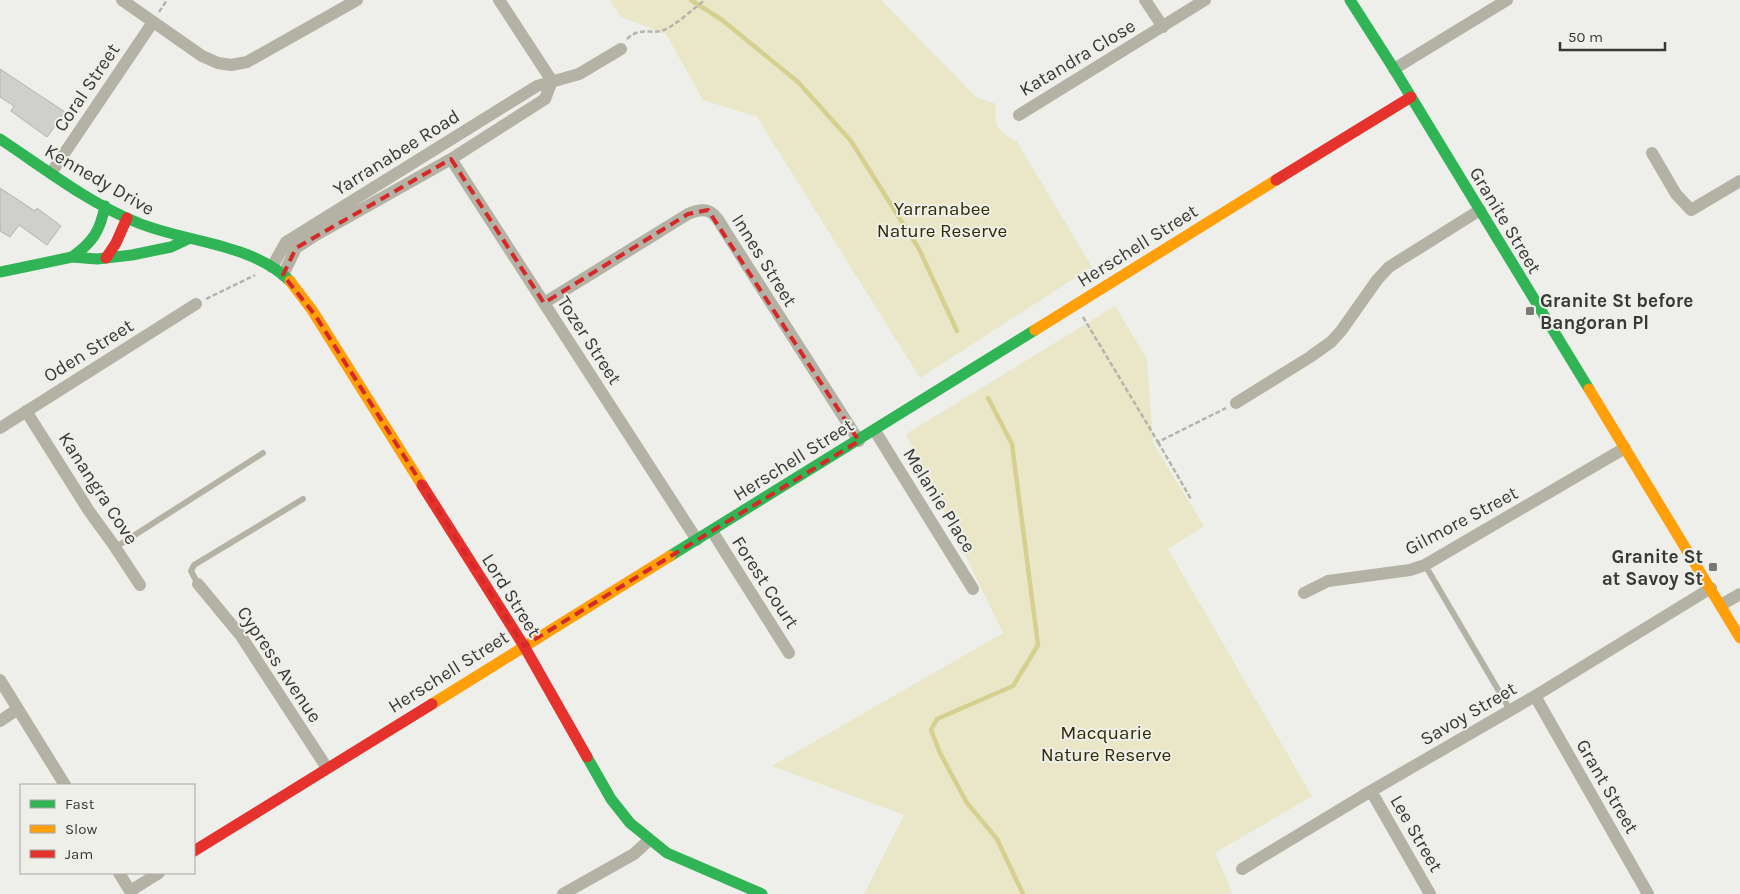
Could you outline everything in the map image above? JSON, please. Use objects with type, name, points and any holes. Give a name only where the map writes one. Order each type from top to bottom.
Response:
[{"type":"street","points":[[122,0],[202,56],[218,63],[231,65],[247,62],[357,0]]},
{"type":"street","points":[[500,0],[552,82]]},
{"type":"street","points":[[1145,0],[1163,26]]},
{"type":"street","name":"Katandra Close","points":[[1018,115],[1205,0]]},
{"type":"street","name":"Granite Street","points":[[1350,0],[1394,69],[1740,638]]},
{"type":"street","points":[[1394,69],[1507,0]]},
{"type":"street","name":"Coral Street","points":[[51,173],[153,22]]},
{"type":"street","name":"Yarranabee Road","points":[[272,267],[286,242],[537,86],[579,74],[621,49]]},
{"type":"street","name":"Yarranabee Road","points":[[283,275],[296,248],[451,159],[545,99],[552,82]]},
{"type":"street","name":"Herschell Street","points":[[195,850],[875,431],[1411,97]]},
{"type":"street","name":"Kennedy Drive","points":[[0,139],[51,173],[127,218],[160,232],[243,252],[258,258],[272,267]]},
{"type":"street","points":[[1652,153],[1676,194],[1691,210],[1740,181]]},
{"type":"street","name":"Tozer Street","points":[[451,159],[696,540]]},
{"type":"street","points":[[0,272],[72,257],[85,248],[98,234],[103,223],[106,206]]},
{"type":"street","name":"Innes Street","points":[[544,303],[688,214],[700,210],[708,210],[727,234],[858,441]]},
{"type":"street","points":[[1236,403],[1303,362],[1331,342],[1377,280],[1389,267],[1480,210]]},
{"type":"street","points":[[106,258],[116,243],[127,218]]},
{"type":"street","points":[[72,257],[85,260],[106,258],[171,247],[188,239]]},
{"type":"street","name":"Lord Street","points":[[272,267],[283,275],[301,294],[315,315],[524,646],[611,800],[630,824],[667,853],[762,894]]},
{"type":"street","name":"Oden Street","points":[[0,428],[196,304]]},
{"type":"street","name":"Kanangra Cove","points":[[26,411],[89,511],[140,585]]},
{"type":"street","name":"Melanie Place","points":[[875,431],[973,589]]},
{"type":"street","name":"Gilmore Street","points":[[1304,593],[1328,581],[1410,570],[1425,566],[1625,448]]},
{"type":"street","name":"Forest Court","points":[[712,531],[789,653]]},
{"type":"street","name":"Cypress Avenue","points":[[198,584],[241,636],[327,768]]},
{"type":"street","name":"Savoy Street","points":[[1242,869],[1371,791],[1535,696],[1711,588]]},
{"type":"street","points":[[1721,605],[1740,594]]},
{"type":"street","points":[[0,680],[64,784]]},
{"type":"street","name":"Grant Street","points":[[1535,696],[1648,894]]},
{"type":"street","points":[[0,721],[18,709]]},
{"type":"street","name":"Lee Street","points":[[1371,791],[1430,894]]},
{"type":"street","points":[[563,894],[634,854],[649,840]]},
{"type":"street","points":[[120,874],[131,892],[158,874]]},
{"type":"lane","points":[[116,548],[263,452]]},
{"type":"lane","points":[[198,584],[191,571],[194,565],[303,499]]},
{"type":"lane","points":[[1425,566],[1510,710]]},
{"type":"path","points":[[621,49],[628,37],[633,34],[663,30],[705,0]]},
{"type":"path","points":[[196,304],[272,267]]},
{"type":"path","points":[[1076,306],[1191,499]]},
{"type":"path","points":[[1158,442],[1236,403]]},
{"type":"highlighted area","points":[[451,159],[544,303],[688,214],[708,210],[859,441],[524,646],[315,315],[283,275],[296,248]]},
{"type":"green space","name":"Yarranabee Nature Reserve","points":[[610,0],[881,0],[976,97],[996,104],[995,118],[998,128],[1017,142],[1092,267],[920,378],[757,117],[703,100],[666,34],[621,17]]},
{"type":"green space","name":"Macquarie Nature Reserve","points":[[1115,306],[1147,359],[1153,443],[1204,526],[1168,549],[1312,796],[1215,853],[1232,892],[1227,894],[864,894],[904,815],[772,766],[1003,633],[906,434]]},
{"type":"building","points":[[0,69],[65,112],[47,137],[11,111],[14,106],[0,97]]},
{"type":"building","points":[[0,188],[35,211],[37,208],[61,226],[47,245],[19,225],[10,237],[0,231]]},
{"type":"waterway","points":[[691,0],[722,20],[798,82],[851,141],[919,249],[957,331]]},
{"type":"waterway","points":[[988,398],[1012,444],[1038,645],[1013,686],[937,719],[931,730],[940,753],[967,803],[997,839],[1023,894]]},
{"type":"traffic: fast","points":[[1350,0],[1589,389]]},
{"type":"traffic: fast","points":[[0,139],[66,184],[118,214],[155,229],[256,258],[274,268],[290,281]]},
{"type":"traffic: fast","points":[[72,257],[90,241],[98,229],[105,206]]},
{"type":"traffic: fast","points":[[0,272],[72,257],[97,259],[132,255],[171,247],[188,239]]},
{"type":"traffic: fast","points":[[670,556],[1035,330]]},
{"type":"traffic: fast","points":[[587,757],[611,799],[630,823],[667,853],[762,894]]},
{"type":"traffic: slow","points":[[1035,330],[1276,180]]},
{"type":"traffic: slow","points":[[290,281],[312,310],[422,485]]},
{"type":"traffic: slow","points":[[1589,389],[1740,638]]},
{"type":"traffic: slow","points":[[432,704],[670,556]]},
{"type":"traffic: jam","points":[[1276,180],[1411,97]]},
{"type":"traffic: jam","points":[[106,258],[116,243],[127,218]]},
{"type":"traffic: jam","points":[[422,485],[524,646],[587,757]]},
{"type":"traffic: jam","points":[[195,850],[432,704]]},
{"type":"place","name":"Granite St before Bangoran Pl","points":[[1530,311]]},
{"type":"place","name":"Granite St at Savoy St","points":[[1713,567]]}]
